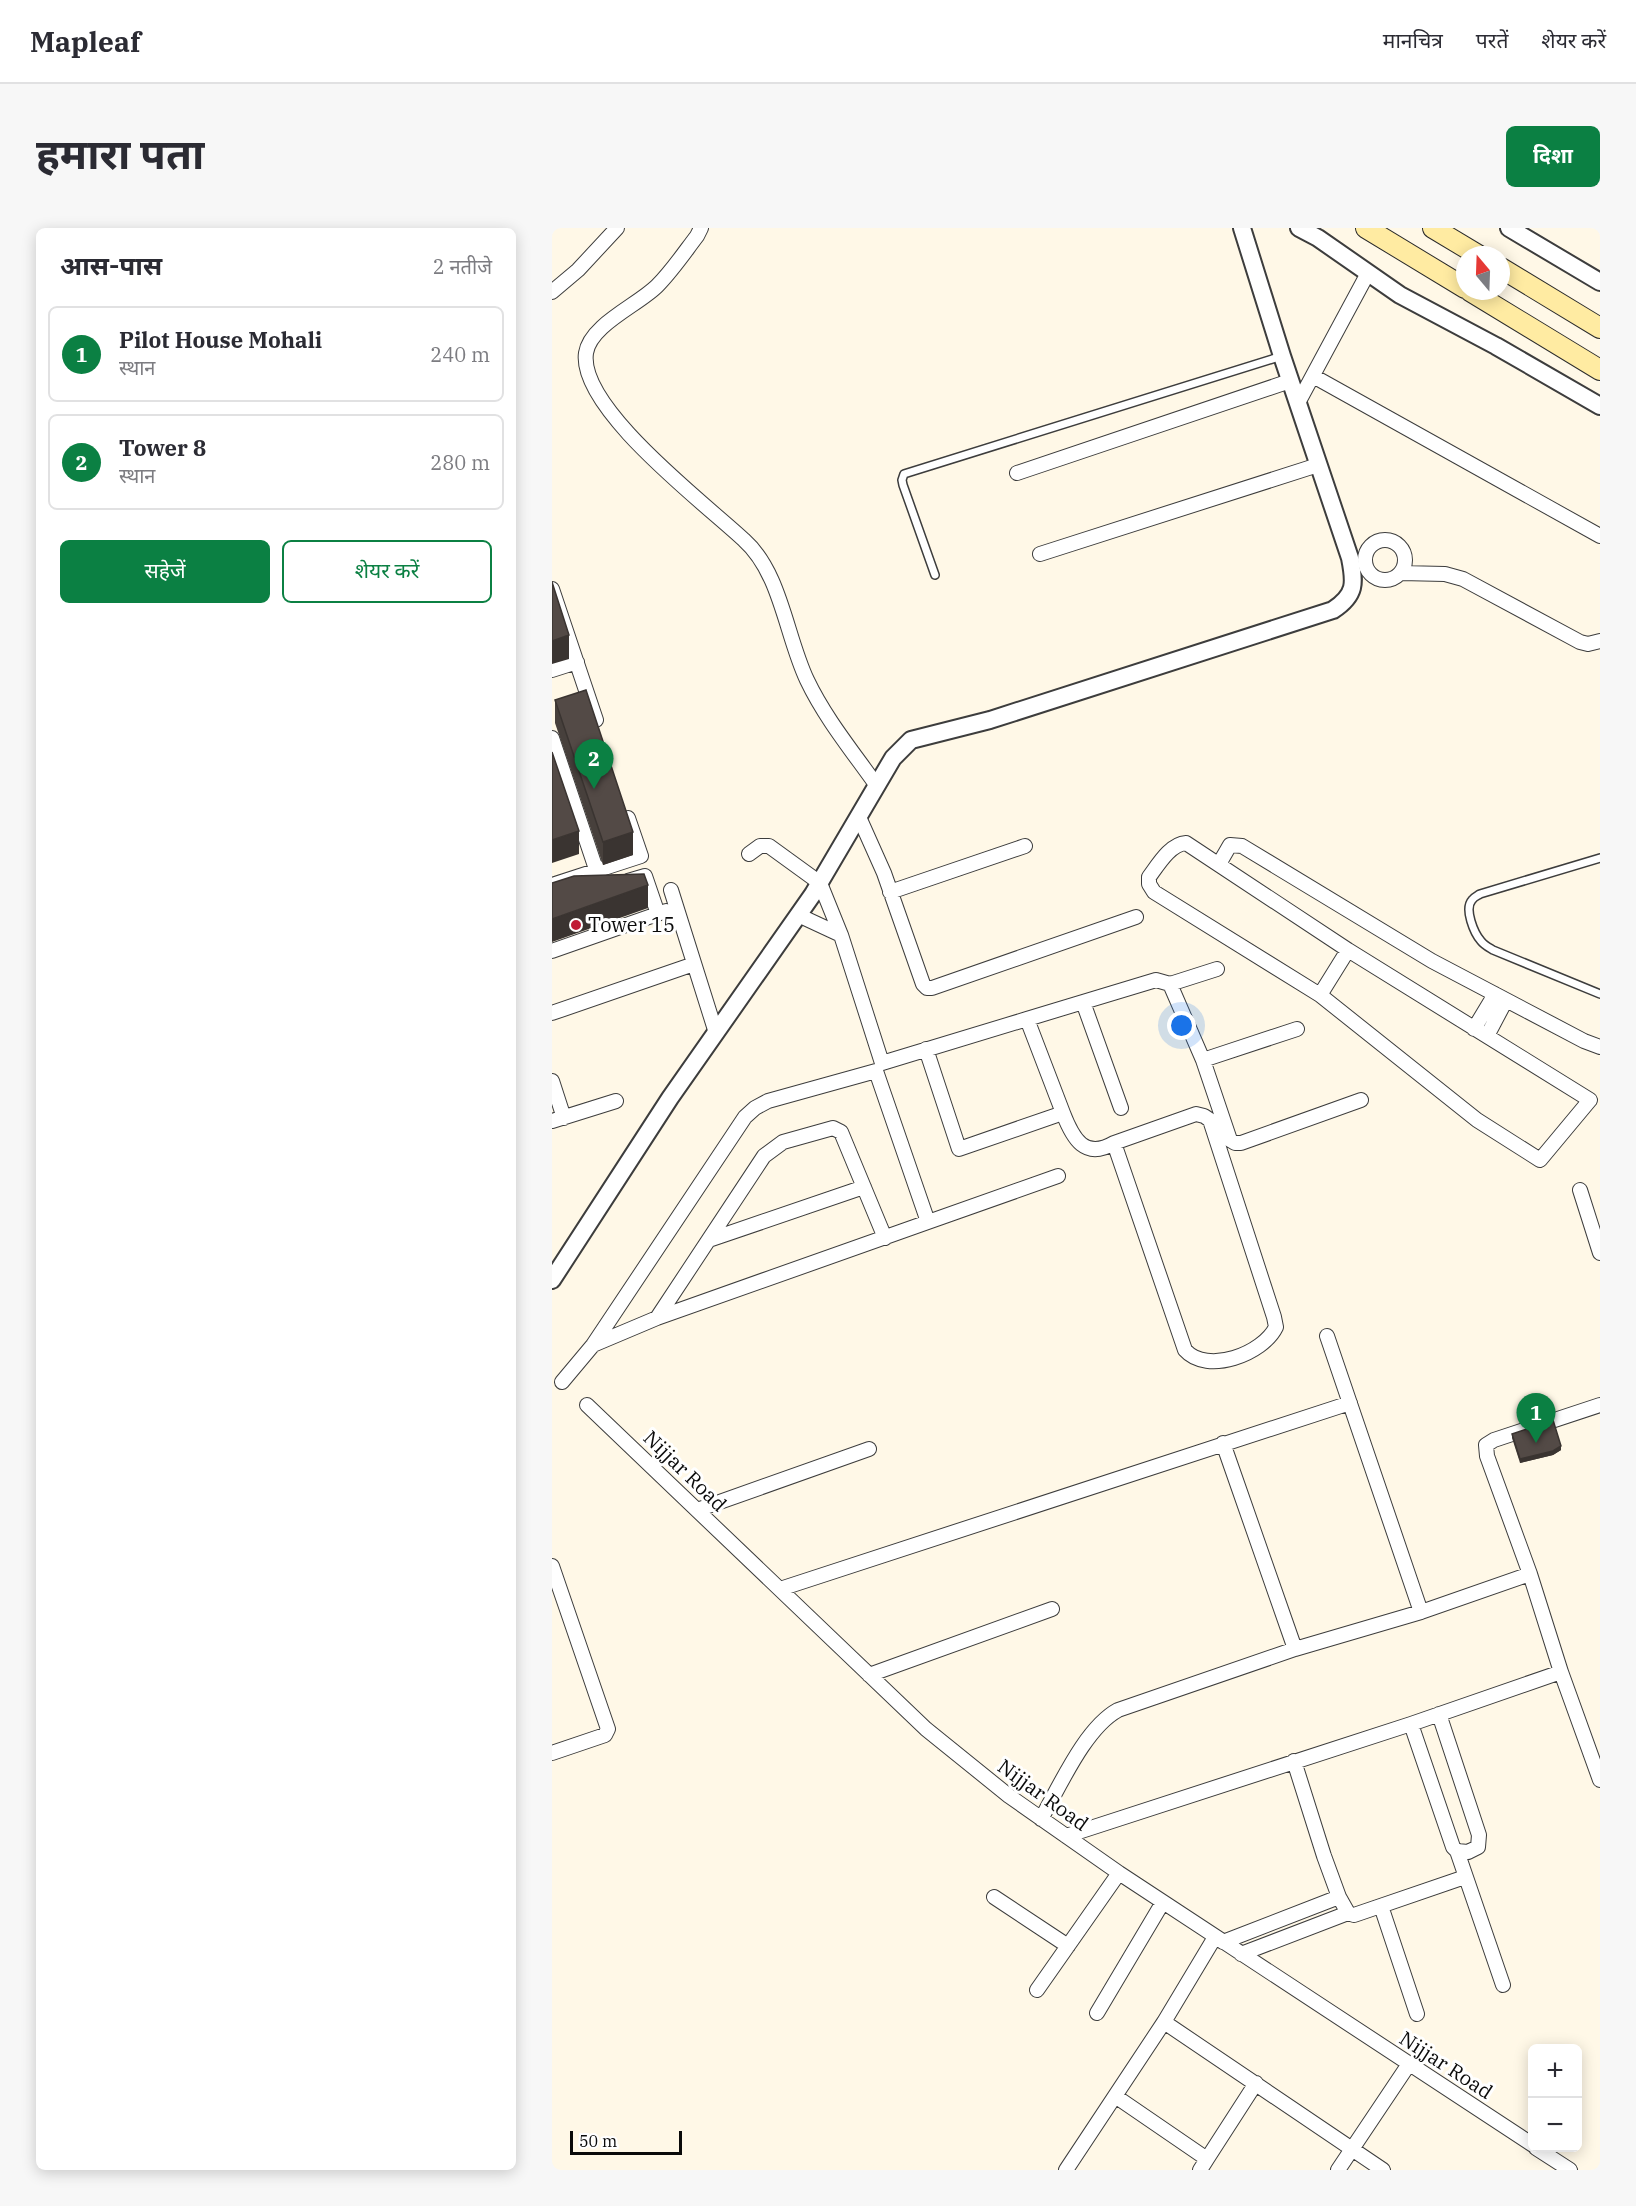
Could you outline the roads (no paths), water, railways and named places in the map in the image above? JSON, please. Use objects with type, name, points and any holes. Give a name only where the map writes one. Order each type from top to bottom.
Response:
[{"type":"main road","points":[[1366,228],[1456,283]]},
{"type":"main road","points":[[1433,228],[1463,246]]},
{"type":"main road","points":[[1510,273],[1600,328]]},
{"type":"main road","points":[[1485,300],[1600,370]]},
{"type":"street","points":[[552,292],[578,270],[617,228]]},
{"type":"street","points":[[701,228],[656,287],[590,340],[586,353],[587,368],[605,405],[634,439],[692,496],[756,552],[774,588],[807,679],[822,707],[877,786]]},
{"type":"street","points":[[552,1280],[670,1098],[820,883],[893,758],[911,740],[990,720],[1333,610],[1343,603],[1353,587],[1358,561],[1377,541],[1390,540],[1396,543],[1404,553],[1404,567],[1401,573],[1390,580],[1376,579],[1358,561],[1318,465],[1242,228]]},
{"type":"street","points":[[1299,228],[1400,294],[1600,406]]},
{"type":"street","points":[[1509,228],[1600,282]]},
{"type":"street","points":[[1298,403],[1368,273]]},
{"type":"street","points":[[1313,376],[1600,536]]},
{"type":"street","points":[[1017,473],[1290,381]]},
{"type":"street","points":[[1040,554],[1318,465]]},
{"type":"street","points":[[1401,573],[1444,574],[1463,579],[1580,642],[1588,644],[1600,641]]},
{"type":"street","points":[[552,589],[577,663],[583,695],[601,737]]},
{"type":"street","points":[[552,670],[577,663]]},
{"type":"street","points":[[552,738],[603,890],[645,876],[658,914]]},
{"type":"street","points":[[552,885],[640,856],[623,802]]},
{"type":"street","points":[[859,817],[890,892],[923,984],[927,988],[1136,917]]},
{"type":"street","points":[[1186,843],[1348,950],[1590,1100],[1540,1160],[1477,1120],[1320,995],[1154,892],[1149,884],[1149,877],[1171,850],[1186,843]]},
{"type":"street","points":[[1219,864],[1230,845],[1242,846],[1432,961],[1584,1041],[1600,1047]]},
{"type":"street","points":[[749,854],[760,846],[769,846],[820,883],[841,935],[882,1063],[1156,980],[1170,984],[1217,969]]},
{"type":"street","points":[[890,892],[1024,846]]},
{"type":"street","points":[[671,890],[716,1033]]},
{"type":"street","points":[[552,951],[676,908]]},
{"type":"street","points":[[798,915],[841,935]]},
{"type":"street","points":[[1320,995],[1348,950]]},
{"type":"street","points":[[552,1013],[694,964]]},
{"type":"street","points":[[1170,984],[1203,1060],[1230,1140],[1241,1143],[1361,1100]]},
{"type":"street","points":[[1481,1033],[1500,997]]},
{"type":"street","points":[[1083,1002],[1121,1108]]},
{"type":"street","points":[[1027,1018],[1071,1133],[1081,1144],[1093,1150],[1103,1149],[1114,1143],[1196,1114],[1210,1120],[1274,1317],[1276,1327],[1266,1342],[1238,1356],[1210,1362],[1195,1359],[1185,1350],[1114,1143]]},
{"type":"street","points":[[1203,1060],[1297,1029]]},
{"type":"street","points":[[926,1049],[959,1149],[1063,1113]]},
{"type":"street","points":[[560,1380],[592,1345],[745,1117],[768,1101],[876,1071],[928,1222]]},
{"type":"street","points":[[552,1081],[558,1119],[616,1101]]},
{"type":"street","points":[[657,1318],[764,1156],[783,1142],[833,1128],[838,1130],[844,1136],[885,1238]]},
{"type":"street","points":[[592,1345],[657,1318],[1058,1176]]},
{"type":"street","points":[[709,1240],[864,1187]]},
{"type":"street","points":[[1580,1190],[1600,1253]]},
{"type":"street","points":[[1327,1336],[1420,1612]]},
{"type":"street","points":[[780,1588],[1350,1403]]},
{"type":"street","name":"Nijjar Road","points":[[587,1405],[869,1675],[935,1736],[1001,1790],[1162,1902],[1528,2142]]},
{"type":"street","points":[[1600,1405],[1494,1440],[1486,1445],[1487,1456],[1530,1574],[1561,1672],[1596,1760],[1600,1780]]},
{"type":"street","points":[[1223,1443],[1295,1649]]},
{"type":"street","points":[[697,1510],[869,1449]]},
{"type":"street","points":[[552,1566],[608,1729],[605,1735],[552,1753]]},
{"type":"street","points":[[1041,1819],[1091,1733],[1107,1715],[1295,1649],[1420,1612],[1530,1574]]},
{"type":"street","points":[[869,1675],[1052,1609]]},
{"type":"street","points":[[1066,1836],[1412,1724],[1561,1672]]},
{"type":"street","points":[[1439,1714],[1479,1835],[1478,1847],[1468,1852],[1457,1851]]},
{"type":"street","points":[[1412,1724],[1503,1985]]},
{"type":"street","points":[[1294,1761],[1339,1897],[1348,1912],[1354,1915],[1466,1877]]},
{"type":"street","points":[[1037,1990],[1119,1873]]},
{"type":"street","points":[[994,1897],[1068,1946]]},
{"type":"street","points":[[1065,2170],[1219,1940],[1339,1897]]},
{"type":"street","points":[[1097,2013],[1162,1902]]},
{"type":"street","points":[[1381,1906],[1417,2014]]},
{"type":"street","points":[[1241,1954],[1348,1912]]},
{"type":"street","points":[[1164,2022],[1383,2170]]},
{"type":"street","points":[[1338,2170],[1409,2064]]},
{"type":"street","points":[[1115,2096],[1203,2165],[1256,2083]]},
{"type":"street","name":"Nijjar Road","points":[[1543,2152],[1570,2170]]},
{"type":"lane","points":[[935,575],[903,485],[904,474],[1282,356]]},
{"type":"lane","points":[[1600,858],[1480,894],[1471,900],[1469,906],[1476,934],[1493,950],[1600,994]]},
{"type":"place","name":"Tower 8","points":[[594,789]]},
{"type":"place","name":"Tower 15","points":[[576,925]]},
{"type":"place","name":"Pilot House Mohali","points":[[1536,1443]]}]
